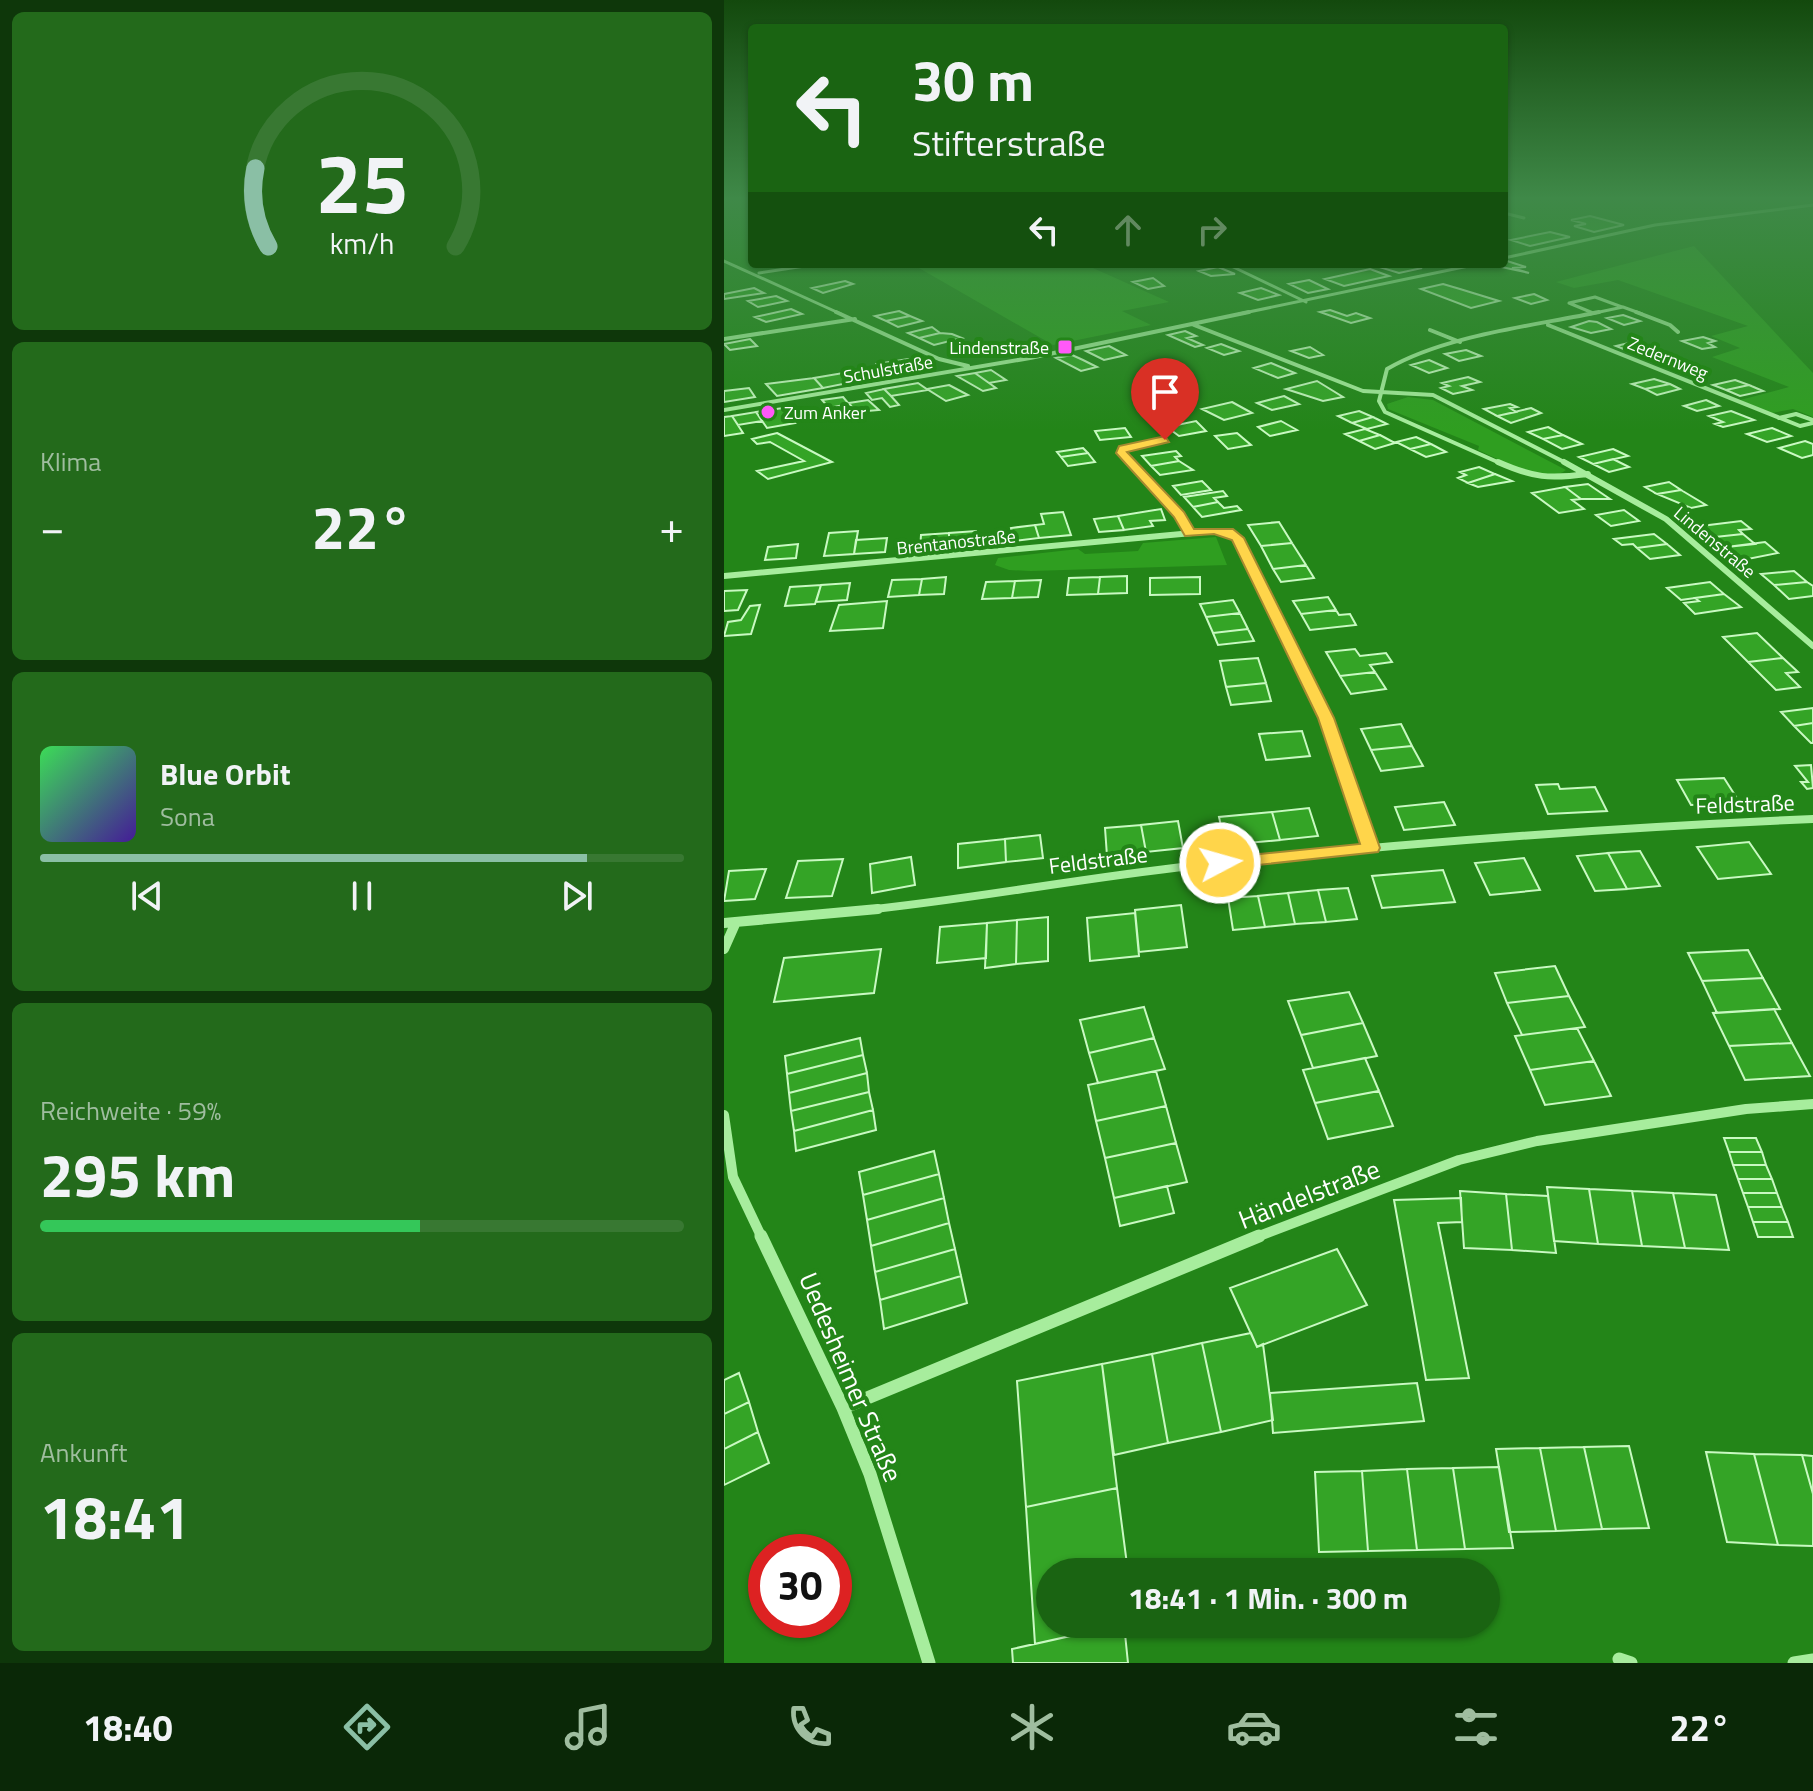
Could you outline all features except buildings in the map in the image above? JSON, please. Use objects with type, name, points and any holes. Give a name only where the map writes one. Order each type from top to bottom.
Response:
[{"type":"street","points":[[763,276],[948,363],[970,366]]},
{"type":"street","points":[[1251,276],[1306,302]]},
{"type":"street","name":"Schulstraße","points":[[724,410],[1193,325],[1424,276]]},
{"type":"street","points":[[1595,313],[1569,303],[1595,297],[1670,325],[1678,332]]},
{"type":"street","points":[[1588,474],[1549,479],[1530,476],[1385,412],[1379,401],[1387,369],[1396,362],[1461,342],[1623,307]]},
{"type":"street","points":[[724,339],[855,319]]},
{"type":"street","name":"Lindenstraße","points":[[1193,325],[1363,391],[1433,395],[1588,474],[1666,519],[1813,646]]},
{"type":"street","name":"Zedernweg","points":[[1547,325],[1800,426],[1813,421]]},
{"type":"street","points":[[1430,330],[1461,342]]},
{"type":"street","name":"Zedernweg","points":[[1778,418],[1796,414],[1813,421]]},
{"type":"street","points":[[1165,440],[1123,448],[1122,453],[1179,515],[1190,533]]},
{"type":"street","name":"Brentanostraße","points":[[724,576],[1190,533],[1233,533],[1326,718],[1371,848]]},
{"type":"street","points":[[1810,819],[1813,830]]},
{"type":"street","name":"Feldstraße","points":[[724,923],[894,907],[1190,866],[1371,848],[1658,826],[1810,819]]},
{"type":"street","points":[[724,949],[736,922]]},
{"type":"street","name":"Händelstraße","points":[[843,1408],[1192,1262],[1459,1160],[1551,1139],[1746,1109],[1813,1104]]},
{"type":"street","name":"Uedesheimer Straße","points":[[724,1115],[728,1180],[843,1408],[870,1474],[929,1663]]},
{"type":"street","points":[[1794,1663],[1813,1660]]},
{"type":"green space","points":[[932,276],[1110,276],[1169,302],[1122,311],[1151,325],[1053,345]]},
{"type":"green space","points":[[1581,276],[1722,276],[1813,373],[1813,417],[1793,409],[1772,413],[1740,400],[1789,387],[1712,357],[1740,348],[1711,336],[1748,326],[1618,280],[1574,288],[1556,282]]},
{"type":"green space","points":[[1408,397],[1433,400],[1566,470],[1547,475],[1510,465],[1478,450],[1479,446],[1388,409],[1387,404]]},
{"type":"green space","points":[[1216,537],[1227,565],[1031,571],[1009,570],[995,565],[998,558],[1078,549],[1085,554],[1138,551],[1143,543]]},
{"type":"place","name":"Lindenstraße","points":[[1065,347]]},
{"type":"place","name":"Zum Anker","points":[[768,412]]},
{"type":"route","points":[[1165,440],[1123,448],[1122,453],[1179,515],[1190,533],[1214,531],[1233,533],[1238,538],[1326,718],[1371,848],[1220,863]]}]
